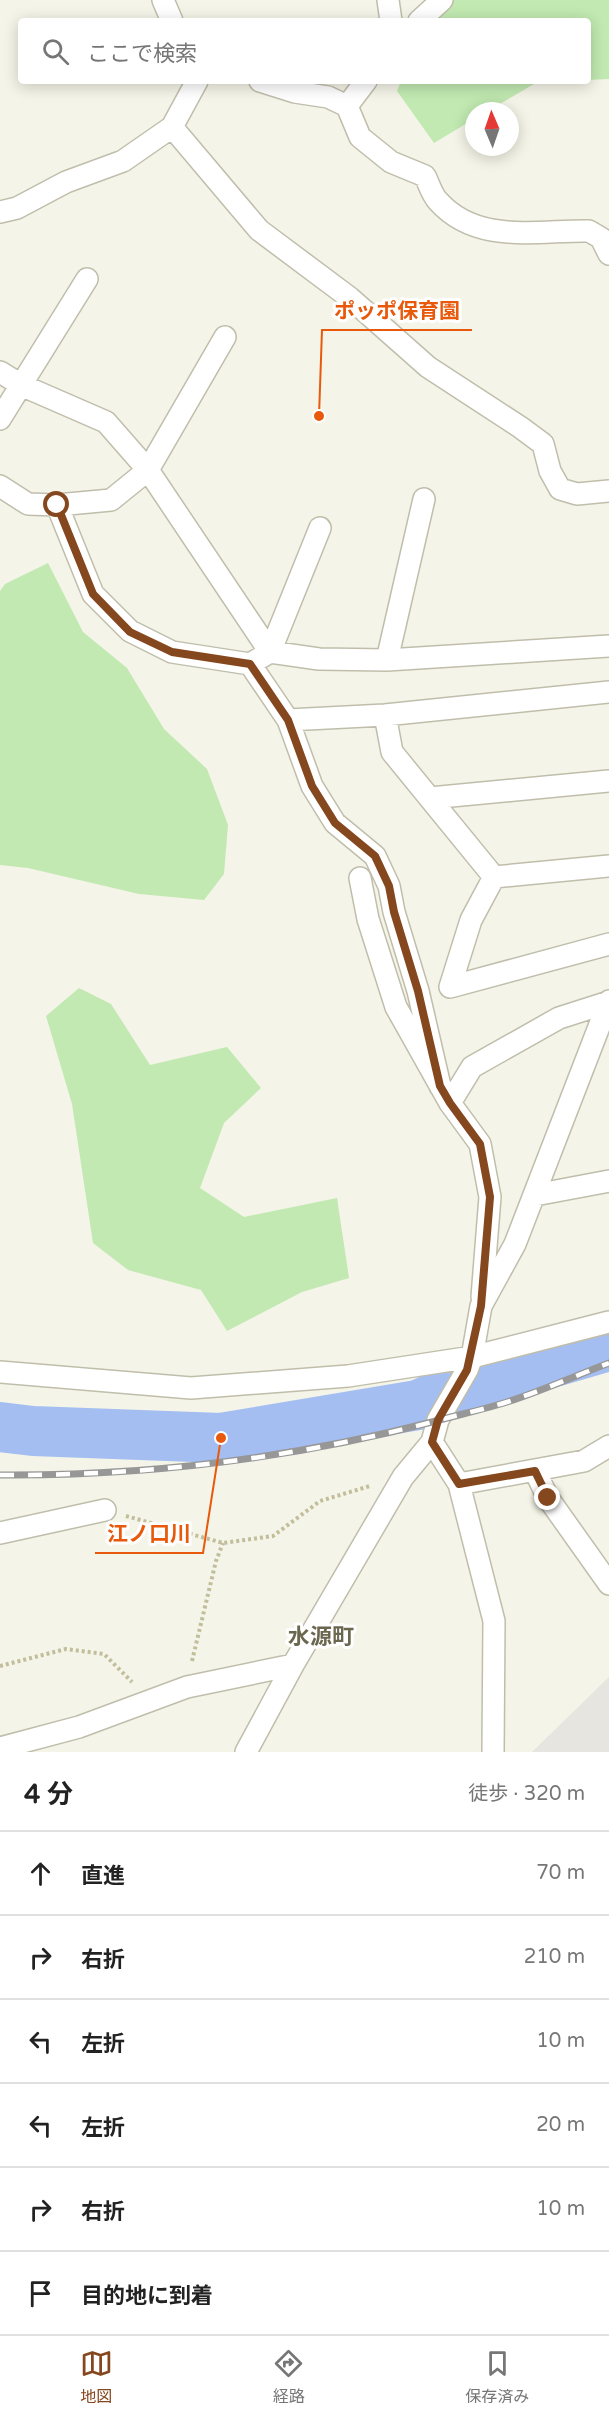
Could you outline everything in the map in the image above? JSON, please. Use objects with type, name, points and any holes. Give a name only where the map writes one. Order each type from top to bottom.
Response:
[{"type":"street","points":[[163,0],[171,18]]},
{"type":"street","points":[[388,0],[391,18]]},
{"type":"street","points":[[422,18],[442,0]]},
{"type":"street","points":[[0,212],[17,208],[66,182],[123,161],[172,127],[195,84]]},
{"type":"street","points":[[269,84],[294,92],[328,97],[347,106],[360,137],[391,162],[425,176],[437,200],[456,216],[493,232],[589,231],[601,238],[609,254]]},
{"type":"street","points":[[347,106],[360,84]]},
{"type":"street","points":[[172,127],[259,230],[350,298],[428,367],[543,444],[550,471],[560,489],[577,494],[609,491]]},
{"type":"street","points":[[0,419],[87,279]]},
{"type":"street","points":[[0,486],[28,504],[57,505],[111,500],[148,470],[225,338]]},
{"type":"street","points":[[0,372],[21,385],[106,422],[148,470],[270,652],[319,659],[387,660],[609,646]]},
{"type":"street","points":[[387,660],[424,499]]},
{"type":"street","points":[[57,505],[93,594],[130,632],[172,652],[250,664],[270,652],[320,528]]},
{"type":"street","points":[[250,664],[288,720],[312,786],[335,823],[375,856],[389,886],[394,912],[445,1095]]},
{"type":"street","points":[[288,720],[385,715],[609,692]]},
{"type":"street","points":[[385,715],[392,752],[494,877]]},
{"type":"street","points":[[430,798],[609,781]]},
{"type":"street","points":[[494,877],[609,866]]},
{"type":"street","points":[[494,877],[471,920],[450,987],[609,944]]},
{"type":"street","points":[[246,1752],[293,1665],[403,1477],[432,1442],[438,1420],[470,1363],[481,1306],[490,1197],[480,1144],[445,1095],[396,1007],[368,919],[360,878]]},
{"type":"street","points":[[445,1095],[472,1067],[559,1018],[609,1002]]},
{"type":"street","points":[[481,1306],[515,1244],[609,1002]]},
{"type":"street","points":[[535,1195],[609,1181]]},
{"type":"street","points":[[0,1372],[191,1388],[348,1376],[470,1363],[609,1322]]},
{"type":"street","points":[[432,1442],[459,1484],[494,1621],[493,1752]]},
{"type":"street","points":[[459,1484],[584,1461],[609,1446]]},
{"type":"street","points":[[535,1471],[548,1498],[609,1584]]},
{"type":"street","points":[[0,1533],[105,1510]]},
{"type":"street","points":[[0,1748],[79,1727],[187,1688],[293,1665]]},
{"type":"path","points":[[105,1510],[223,1543],[273,1536],[321,1501],[403,1477]]},
{"type":"path","points":[[187,1688],[216,1561],[223,1543]]},
{"type":"path","points":[[0,1666],[66,1648],[104,1654],[152,1701]]},
{"type":"green space","points":[[436,0],[609,0],[609,79],[591,80],[591,18],[428,18]]},
{"type":"green space","points":[[400,84],[534,84],[503,102],[465,102],[465,124],[434,143],[397,91]]},
{"type":"green space","points":[[48,563],[83,632],[127,668],[164,729],[207,769],[228,825],[224,874],[204,900],[139,894],[28,868],[0,865],[0,591],[5,584]]},
{"type":"green space","points":[[79,988],[111,1004],[150,1065],[227,1047],[261,1088],[224,1123],[200,1188],[244,1217],[337,1198],[349,1278],[302,1292],[227,1331],[201,1290],[128,1270],[93,1243],[72,1104],[46,1016]]},
{"type":"shaded area","points":[[609,1677],[609,1752],[532,1752]]},
{"type":"waterway","points":[[0,1427],[33,1431],[221,1438],[418,1405],[438,1396],[609,1346]]},
{"type":"railway","points":[[0,1475],[55,1475],[164,1468],[218,1463],[325,1446],[498,1405],[609,1363]]},
{"type":"place","name":"ポッポ保育園","points":[[319,416]]},
{"type":"place","name":"江ノ口川","points":[[221,1438]]},
{"type":"district","name":"水源町","points":[[321,1636]]},
{"type":"route","points":[[57,505],[93,594],[130,632],[172,652],[250,664],[288,720],[312,786],[335,823],[375,856],[389,886],[394,912],[418,991],[440,1086],[480,1144],[490,1197],[481,1306],[472,1357],[438,1420],[432,1442],[459,1484],[535,1471],[548,1498]]}]
